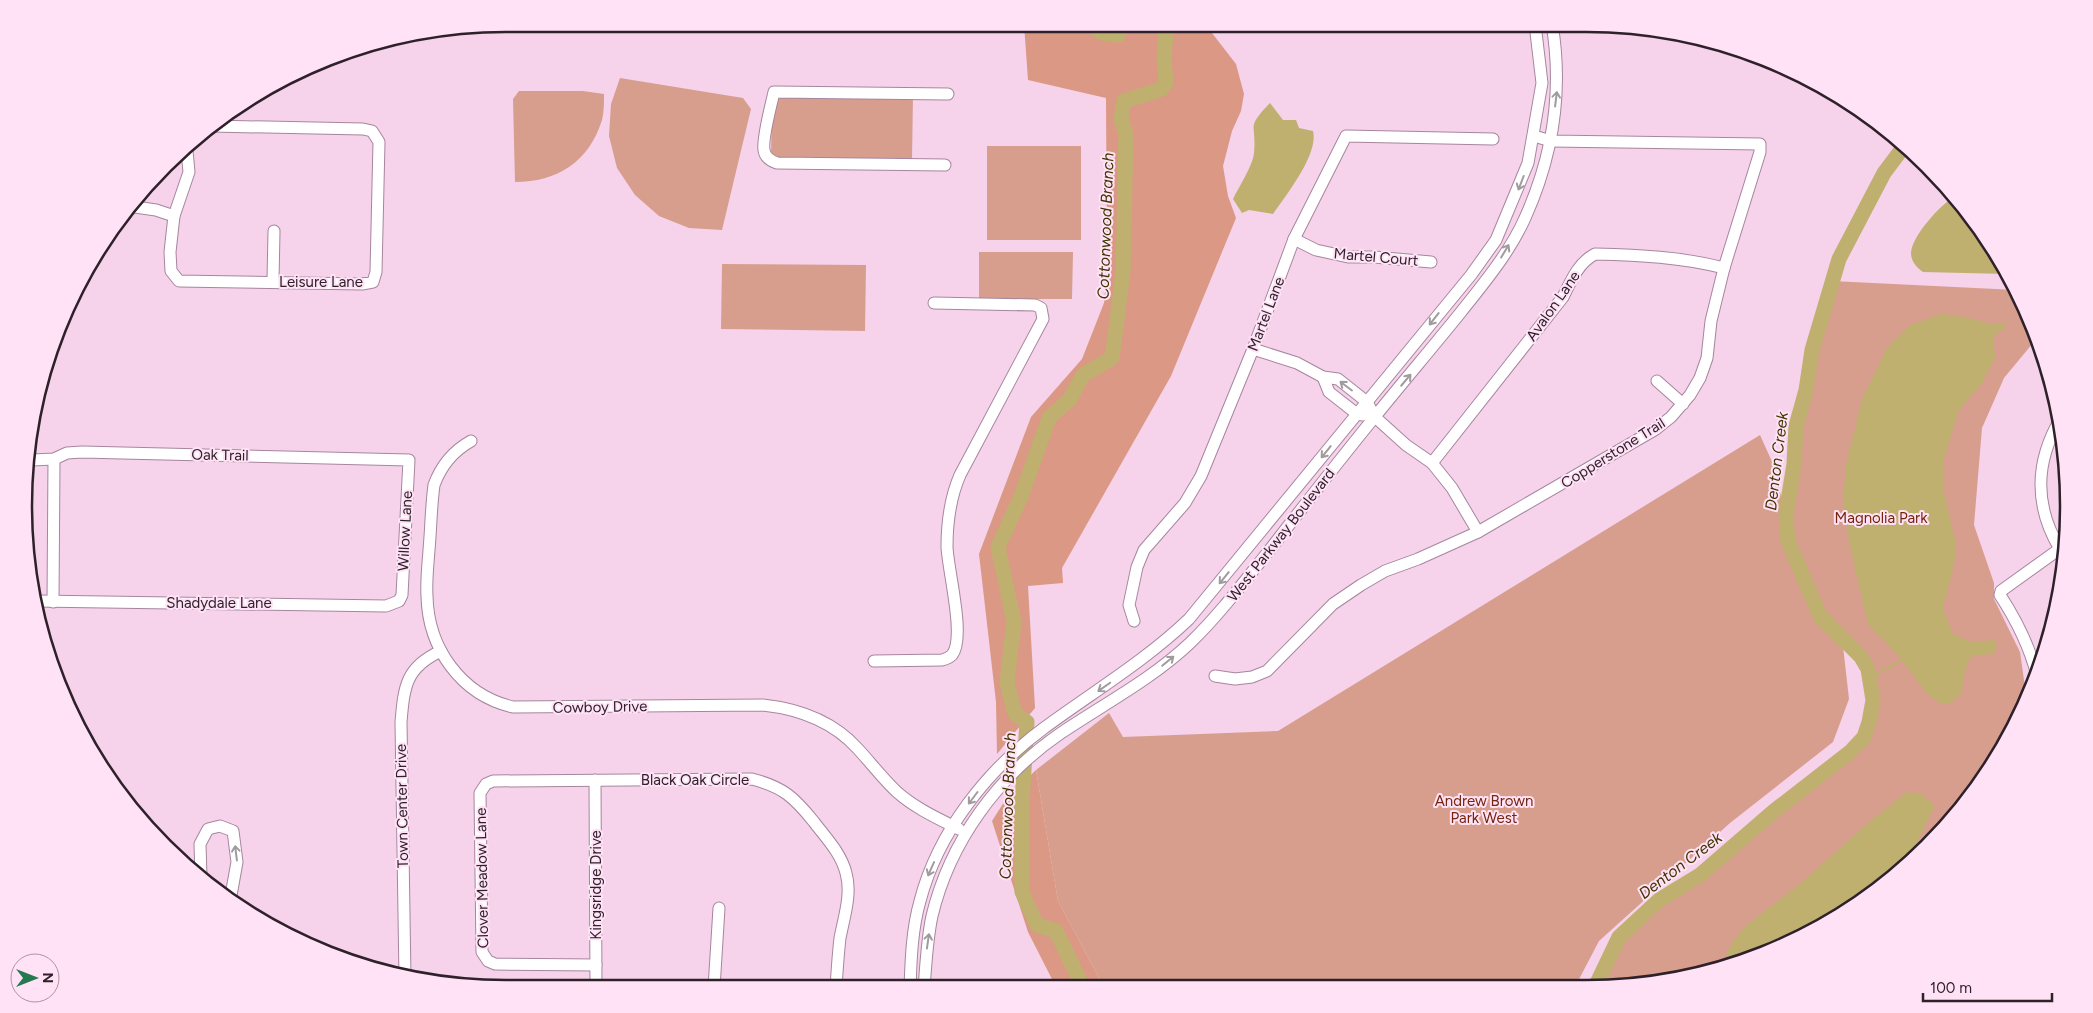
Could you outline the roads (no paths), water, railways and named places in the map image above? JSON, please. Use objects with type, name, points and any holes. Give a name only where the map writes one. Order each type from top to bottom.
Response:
[{"type":"street","name":"West Parkway Boulevard","points":[[910,980],[910,965],[919,903],[931,869],[953,826],[982,785],[1042,729],[1158,648],[1189,618],[1471,275],[1496,240],[1528,163],[1534,136],[1542,84],[1537,32]]},
{"type":"street","name":"West Parkway Boulevard","points":[[925,980],[928,938],[938,894],[949,865],[966,833],[985,804],[1042,748],[1159,668],[1188,644],[1222,610],[1374,417],[1492,274],[1525,219],[1551,141],[1558,87],[1553,32]]},
{"type":"street","points":[[945,165],[777,163],[773,162],[766,155],[764,145],[774,92],[948,94]]},
{"type":"street","name":"Leisure Lane","points":[[187,156],[189,172],[174,216],[170,252],[172,271],[179,281],[362,284],[373,282],[376,272],[379,142],[377,135],[372,131],[363,129],[223,126]]},
{"type":"street","name":"Martel Lane","points":[[1134,621],[1130,605],[1137,567],[1144,550],[1184,503],[1201,476],[1253,349],[1294,239],[1346,136],[1493,139]]},
{"type":"street","name":"Copperstone Trail","points":[[1215,676],[1235,679],[1252,677],[1267,671],[1332,604],[1385,571],[1418,560],[1478,532],[1656,429],[1683,404],[1700,378],[1707,358],[1712,321],[1724,268],[1758,161],[1760,144],[1551,141],[1534,136]]},
{"type":"street","points":[[139,208],[156,210],[174,216]]},
{"type":"street","points":[[273,282],[274,231]]},
{"type":"street","name":"Martel Court","points":[[1294,239],[1316,250],[1348,257],[1431,262]]},
{"type":"street","name":"Avalon Lane","points":[[1432,463],[1563,297],[1577,270],[1586,259],[1594,254],[1675,258],[1698,261],[1724,268]]},
{"type":"street","points":[[874,661],[942,660],[949,657],[955,649],[958,630],[948,547],[948,519],[952,498],[960,475],[1043,319],[1041,308],[1036,305],[934,304]]},
{"type":"street","points":[[1253,349],[1297,363],[1323,376],[1338,379],[1367,402],[1374,417],[1406,445],[1432,463],[1452,488],[1478,532]]},
{"type":"street","points":[[1323,376],[1329,392],[1357,414],[1374,417]]},
{"type":"street","points":[[1657,381],[1683,404]]},
{"type":"street","points":[[2054,431],[2045,449],[2041,489],[2044,515],[2050,532],[2059,543]]},
{"type":"street","name":"Cowboy Drive","points":[[471,441],[452,455],[439,472],[434,485],[427,596],[434,634],[441,651],[452,668],[475,691],[488,700],[513,707],[763,705],[789,708],[819,719],[843,734],[895,790],[919,808],[966,833]]},
{"type":"street","name":"Oak Trail","points":[[36,460],[54,459],[67,454],[82,452],[409,460]]},
{"type":"street","points":[[53,602],[54,459]]},
{"type":"street","name":"Willow Lane","points":[[399,601],[402,595],[409,460]]},
{"type":"street","points":[[2034,662],[2031,650],[2020,627],[2000,595],[2001,591],[2058,550]]},
{"type":"street","name":"Shadydale Lane","points":[[43,601],[281,603],[386,606],[399,601]]},
{"type":"street","name":"Town Center Drive","points":[[404,969],[401,722],[403,694],[413,671],[424,659],[441,651]]},
{"type":"street","name":"Black Oak Circle","points":[[480,793],[486,784],[494,781],[752,779],[772,784],[788,793],[798,802],[838,854],[846,873],[847,900],[840,940],[837,980]]},
{"type":"street","name":"Kingsridge Drive","points":[[595,780],[596,980]]},
{"type":"street","name":"Clover Meadow Lane","points":[[480,793],[482,952],[488,961],[495,964],[596,965]]},
{"type":"street","points":[[201,869],[200,844],[208,829],[220,826],[233,831],[237,862],[231,893]]},
{"type":"street","points":[[714,980],[719,908]]},
{"type":"waterway","name":"Cottonwood Branch","points":[[1101,32],[1118,35],[1119,32]]},
{"type":"waterway","name":"Cottonwood Branch","points":[[1080,980],[1056,931],[1037,925],[1022,892],[1022,802],[1027,722],[1015,714],[1007,683],[1014,622],[998,547],[1021,497],[1049,418],[1070,399],[1083,375],[1112,358],[1123,273],[1126,134],[1121,119],[1124,101],[1162,89],[1166,82],[1164,59],[1165,32]]},
{"type":"waterway","name":"Denton Creek","points":[[1599,980],[1619,937],[1659,900],[1700,875],[1774,811],[1850,752],[1864,737],[1873,700],[1868,669],[1861,657],[1820,616],[1788,541],[1786,513],[1794,464],[1796,426],[1806,390],[1812,350],[1839,259],[1884,173],[1901,152]]},
{"type":"waterway","points":[[1870,677],[1903,660]]},
{"type":"park label","name":"Magnolia Park","points":[[1881,518]]},
{"type":"park label","name":"Andrew Brown Park West","points":[[1484,810]]}]
